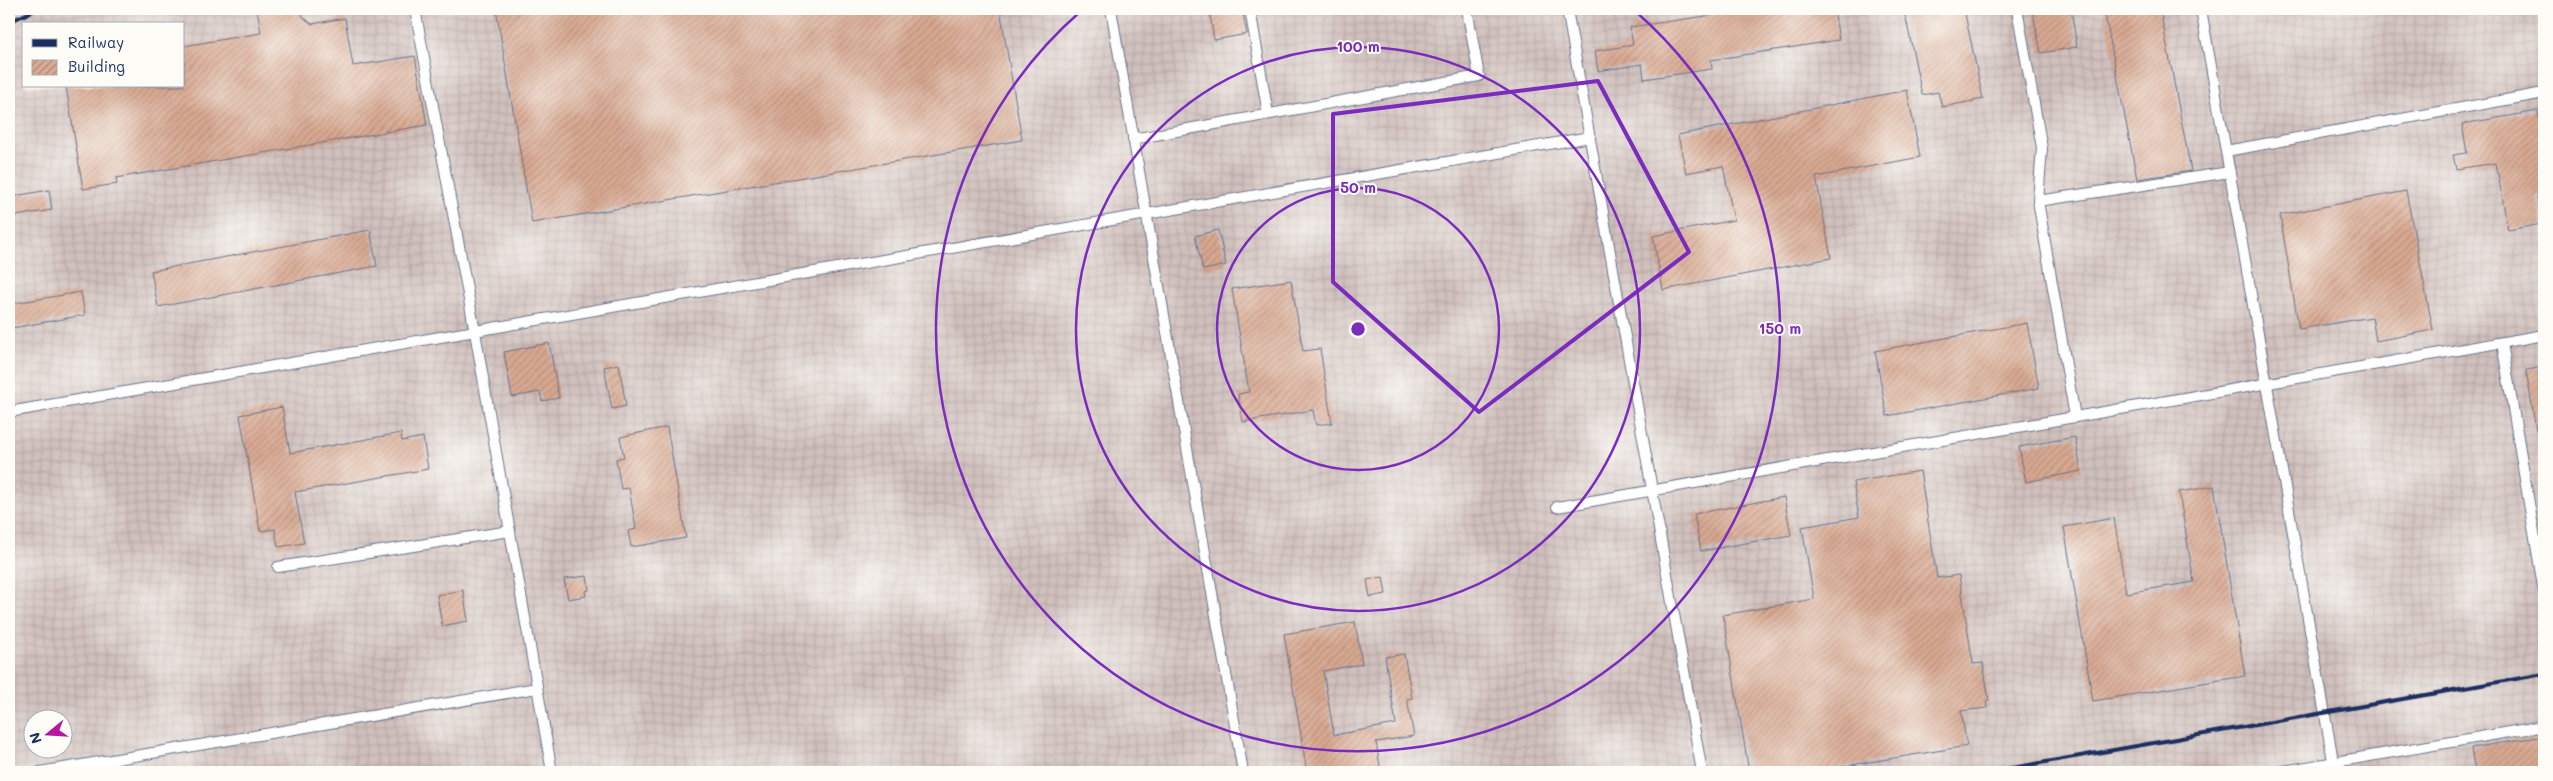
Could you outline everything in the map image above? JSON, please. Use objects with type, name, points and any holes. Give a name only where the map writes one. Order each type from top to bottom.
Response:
[{"type":"lane","points":[[415,9],[475,332],[552,772]]},
{"type":"lane","points":[[1111,9],[1243,772]]},
{"type":"lane","points":[[1250,9],[1268,114]]},
{"type":"lane","points":[[1133,139],[1479,76],[1467,9]]},
{"type":"lane","points":[[1567,9],[1702,772]]},
{"type":"lane","points":[[2017,9],[2042,148],[2038,201],[2075,417]]},
{"type":"lane","points":[[2201,9],[2335,767]]},
{"type":"lane","points":[[2226,151],[2544,93]]},
{"type":"lane","points":[[9,412],[1590,137]]},
{"type":"lane","points":[[2038,201],[2230,172]]},
{"type":"lane","points":[[1557,507],[2544,335]]},
{"type":"lane","points":[[2502,342],[2544,592]]},
{"type":"lane","points":[[278,567],[510,531]]},
{"type":"lane","points":[[40,772],[537,688]]},
{"type":"lane","points":[[2277,772],[2335,767],[2544,726]]},
{"type":"highlighted area","points":[[1598,81],[1689,252],[1479,412],[1333,282],[1333,114]]},
{"type":"shaded area","points":[[9,9],[2544,9],[2544,772],[9,772]]},
{"type":"building","points":[[257,9],[302,9],[303,17],[312,24],[345,18],[353,66],[415,56],[427,125],[116,178],[117,184],[83,189],[66,88],[185,88],[185,46],[261,33]]},
{"type":"building","points":[[496,9],[1000,9],[1022,140],[532,223]]},
{"type":"building","points":[[1209,9],[1242,9],[1247,34],[1214,40]]},
{"type":"building","points":[[1712,9],[1834,9],[1839,40],[1711,60],[1712,69],[1644,79],[1642,64],[1598,71],[1595,51],[1633,45],[1630,27],[1713,15]]},
{"type":"building","points":[[1904,9],[1964,9],[1983,99],[1942,107],[1938,92],[1922,95]]},
{"type":"building","points":[[2032,9],[2071,9],[2077,47],[2041,53]]},
{"type":"building","points":[[2104,9],[2160,9],[2191,171],[2137,179]]},
{"type":"building","points":[[1907,90],[1920,157],[1816,177],[1831,258],[1663,290],[1653,236],[1734,220],[1723,166],[1686,173],[1678,135]]},
{"type":"building","points":[[2538,111],[2544,151],[2544,196],[2537,197],[2542,224],[2508,230],[2496,163],[2456,169],[2453,155],[2467,153],[2462,124]]},
{"type":"building","points":[[49,190],[52,210],[9,217],[9,197]]},
{"type":"building","points":[[2406,191],[2433,330],[2376,341],[2372,317],[2299,329],[2280,215]]},
{"type":"building","points":[[370,230],[377,266],[158,307],[151,271]]},
{"type":"building","points":[[1218,230],[1226,265],[1203,270],[1195,236]]},
{"type":"building","points":[[1291,280],[1303,351],[1320,349],[1332,423],[1316,425],[1313,410],[1243,422],[1238,394],[1249,392],[1232,289]]},
{"type":"building","points":[[81,292],[85,315],[12,328],[9,304]]},
{"type":"building","points":[[2027,323],[2039,388],[1887,416],[1875,351]]},
{"type":"building","points":[[549,343],[559,398],[542,401],[540,392],[512,397],[504,352]]},
{"type":"building","points":[[619,364],[626,406],[612,409],[604,367]]},
{"type":"building","points":[[2544,367],[2544,429],[2536,430],[2526,370]]},
{"type":"building","points":[[282,407],[290,453],[401,433],[402,441],[423,437],[428,469],[295,492],[304,543],[278,547],[275,529],[260,531],[240,415]]},
{"type":"building","points":[[667,427],[686,538],[631,547],[628,531],[636,529],[629,488],[621,489],[616,459],[624,457],[620,437]]},
{"type":"building","points":[[2075,437],[2081,471],[2026,482],[2019,447]]},
{"type":"building","points":[[1920,471],[1937,578],[1959,575],[1973,664],[1983,663],[1989,701],[1986,702],[1987,708],[1961,711],[1967,746],[1809,772],[1749,772],[1723,615],[1814,599],[1802,527],[1859,517],[1853,482]]},
{"type":"building","points":[[2214,486],[2245,676],[2093,701],[2064,527],[2114,518],[2126,593],[2194,582],[2179,492]]},
{"type":"building","points":[[1784,497],[1791,535],[1701,551],[1694,514]]},
{"type":"building","points":[[587,576],[589,590],[585,591],[586,596],[568,599],[564,579]]},
{"type":"building","points":[[1383,577],[1386,594],[1370,597],[1367,580]]},
{"type":"building","points":[[463,590],[468,621],[442,626],[437,595]]},
{"type":"building","points":[[1355,622],[1362,664],[1323,671],[1334,735],[1396,724],[1385,657],[1404,654],[1412,698],[1407,699],[1414,736],[1376,742],[1381,772],[1307,772],[1284,634]]},
{"type":"building","points":[[2544,736],[2544,772],[2475,772],[2471,748]]},
{"type":"railway","points":[[9,22],[37,9]]},
{"type":"railway","points":[[1989,772],[2544,674]]}]
